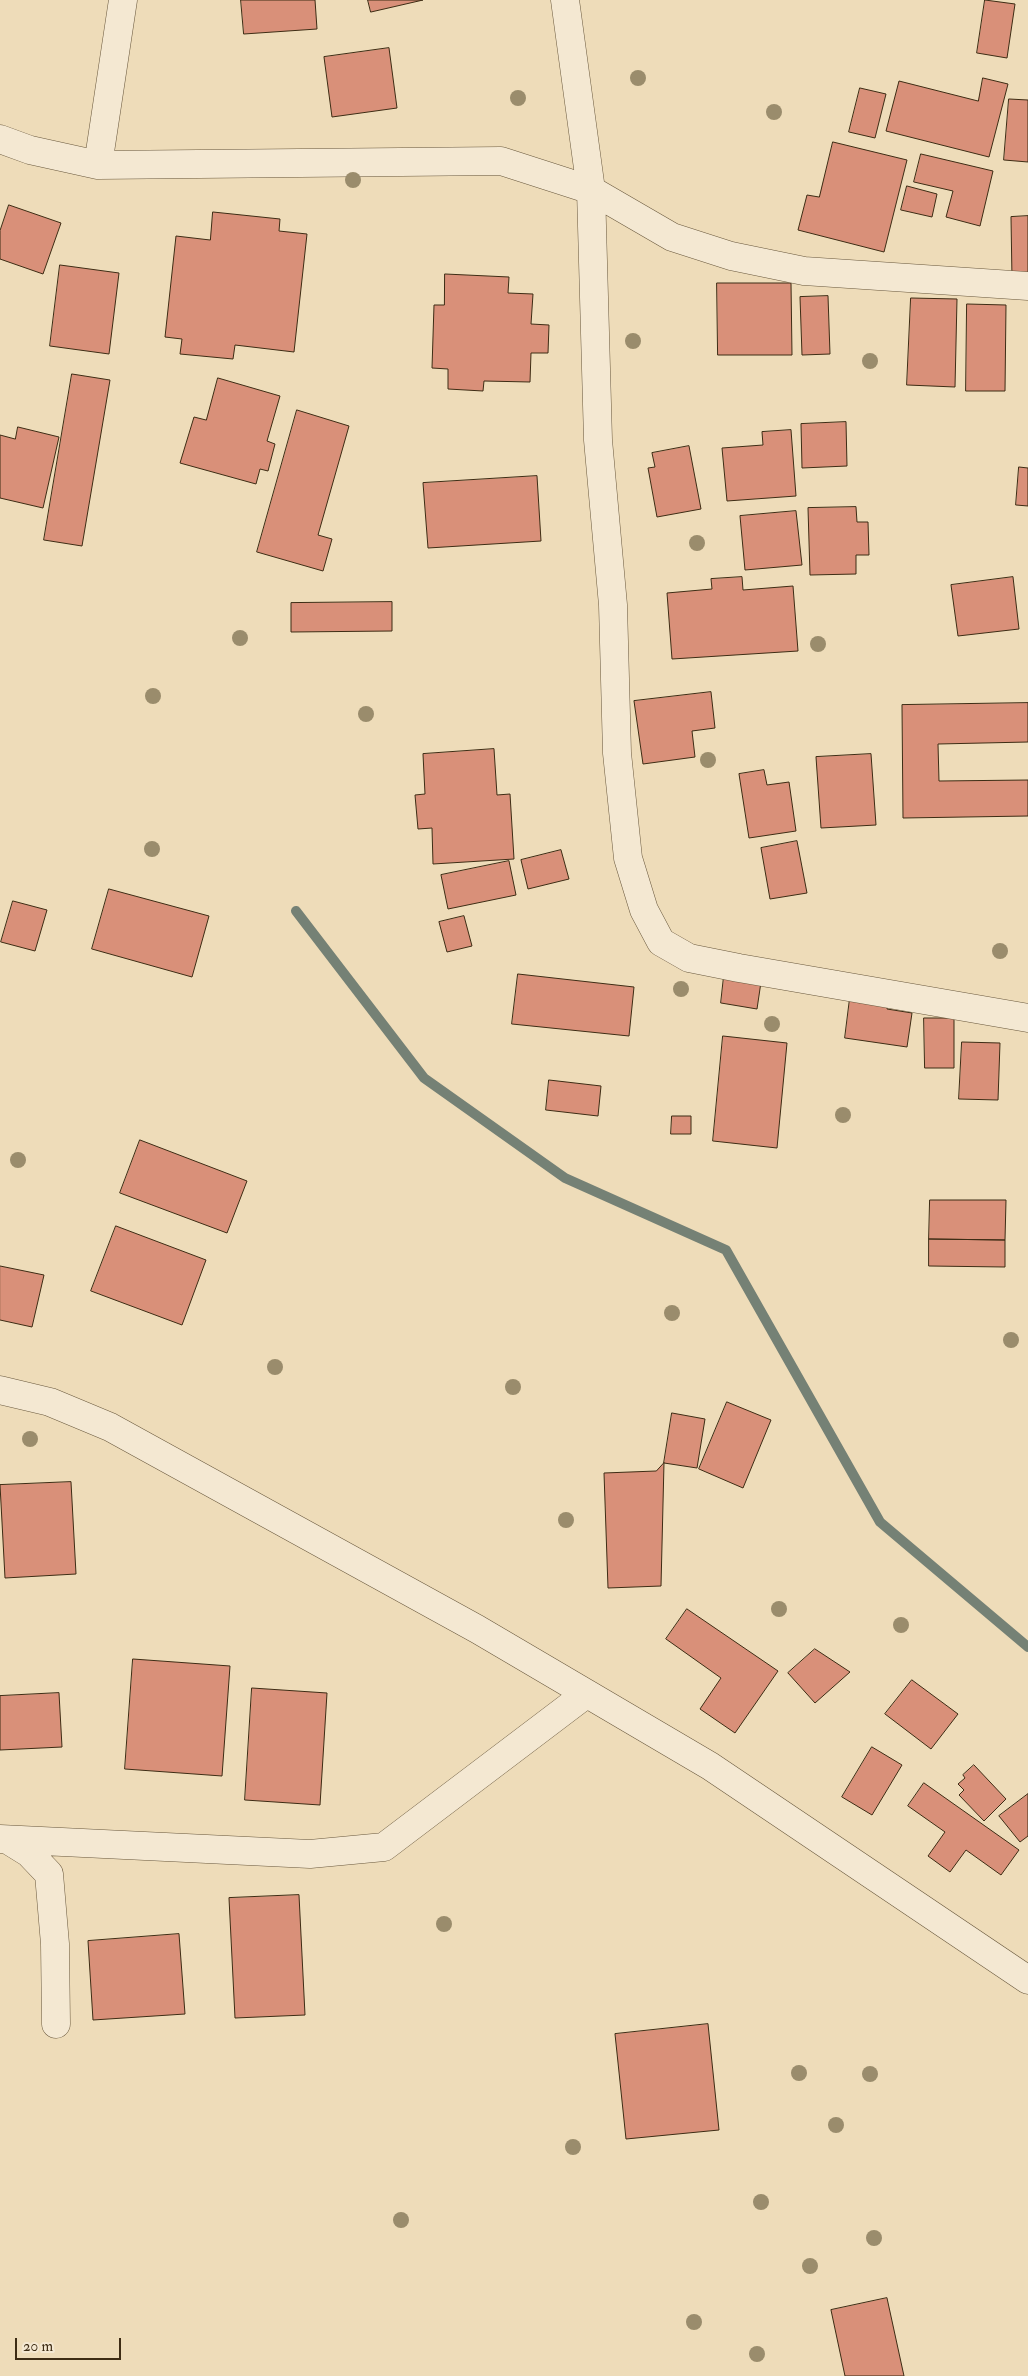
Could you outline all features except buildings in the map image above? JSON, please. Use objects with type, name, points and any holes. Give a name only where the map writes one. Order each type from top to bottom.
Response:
[{"type":"street","points":[[98,164],[123,0]]},
{"type":"street","points":[[565,0],[591,190],[598,440],[613,605],[617,753],[628,858],[644,910],[661,942],[689,958],[1028,1018]]},
{"type":"street","points":[[0,139],[30,150],[98,164],[501,162],[591,190],[672,237],[731,256],[804,271],[1028,286]]},
{"type":"street","points":[[0,1390],[50,1402],[110,1427],[477,1629],[710,1766],[1028,1980]]},
{"type":"street","points":[[4,1839],[310,1854],[384,1847],[586,1694]]},
{"type":"street","points":[[4,1839],[29,1853],[49,1874],[55,1944],[56,2024]]},
{"type":"waterway","points":[[296,911],[424,1078],[565,1178],[726,1250],[880,1522],[1028,1647]]}]
